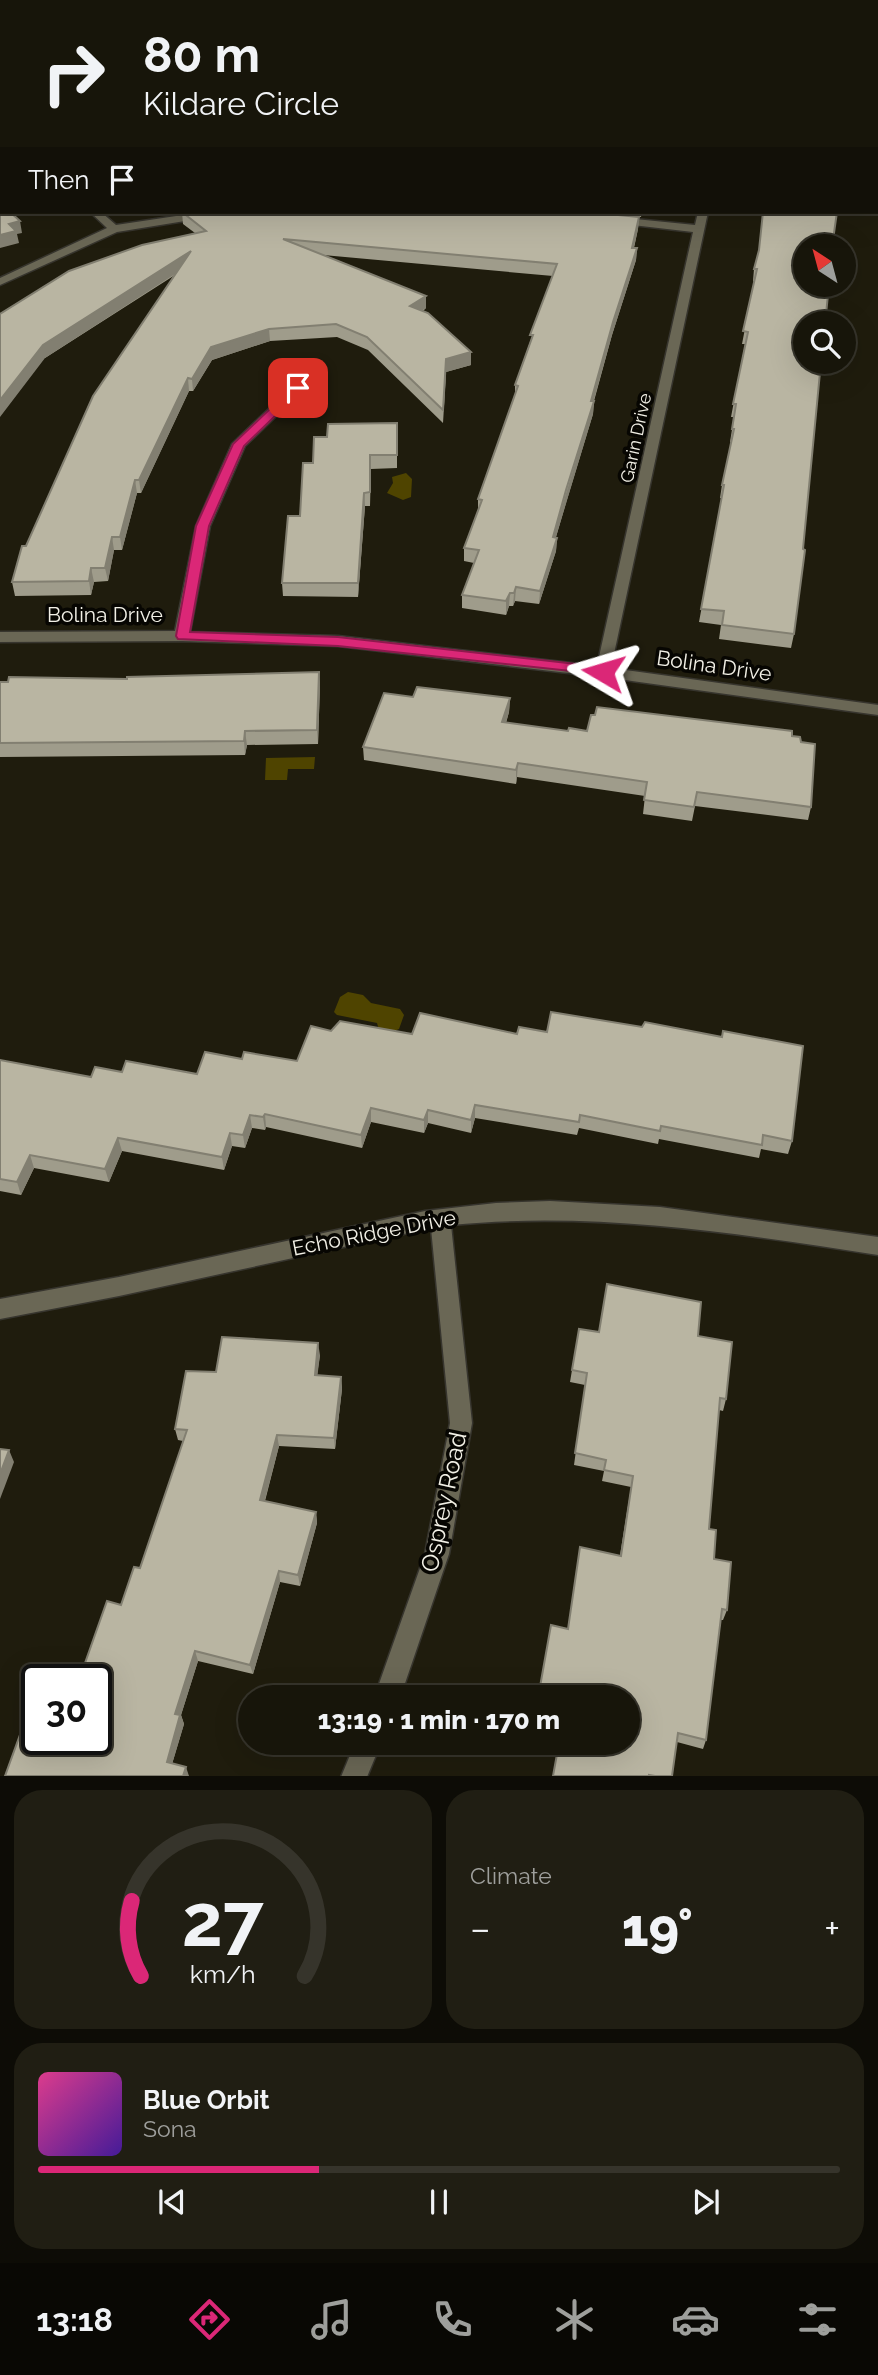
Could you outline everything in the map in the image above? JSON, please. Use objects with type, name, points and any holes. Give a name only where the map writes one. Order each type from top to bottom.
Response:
[{"type":"street","points":[[97,214],[114,229]]},
{"type":"street","points":[[0,282],[114,229],[209,214]]},
{"type":"street","name":"Garin Drive","points":[[603,672],[703,214]]},
{"type":"street","points":[[605,219],[699,229]]},
{"type":"street","points":[[182,636],[202,526],[239,444],[298,388]]},
{"type":"street","name":"Bolina Drive","points":[[0,637],[182,636],[338,641],[603,672],[878,710]]},
{"type":"street","name":"Echo Ridge Drive","points":[[0,1309],[101,1292],[440,1217],[527,1211],[617,1212],[782,1231],[878,1246]]},
{"type":"street","name":"Osprey Road","points":[[392,1685],[437,1555],[461,1423],[440,1217]]},
{"type":"street","points":[[354,1776],[363,1755]]},
{"type":"shaded area","points":[[406,473],[412,479],[411,497],[403,500],[387,493],[393,483],[392,477]]},
{"type":"shaded area","points":[[315,757],[314,769],[288,769],[287,780],[265,780],[266,758]]},
{"type":"shaded area","points":[[348,992],[363,995],[371,1003],[400,1009],[404,1015],[399,1029],[390,1033],[379,1030],[377,1023],[337,1015],[334,1012],[340,997]]},
{"type":"building","points":[[0,214],[12,214],[20,221],[9,224],[16,231],[0,235]]},
{"type":"building","points":[[185,214],[608,214],[639,217],[632,248],[637,248],[613,322],[591,401],[594,401],[553,537],[557,538],[540,591],[516,587],[506,601],[462,595],[479,550],[464,548],[482,500],[478,499],[518,386],[515,385],[533,335],[530,335],[557,264],[283,239],[426,296],[410,306],[428,313],[471,352],[446,359],[443,410],[367,337],[336,324],[269,329],[211,347],[192,379],[188,378],[139,480],[135,480],[120,537],[112,537],[105,568],[91,568],[89,581],[12,582],[22,546],[26,546],[93,396],[191,251],[43,345],[0,400],[0,314],[69,271],[142,245],[206,231]]},
{"type":"building","points":[[763,214],[837,214],[834,234],[793,234],[793,298],[828,298],[826,311],[793,311],[793,374],[820,374],[805,550],[794,634],[722,625],[724,611],[701,609],[734,429],[736,404],[733,404],[748,332],[743,331],[757,269],[754,269]]},
{"type":"building","points":[[397,423],[397,455],[370,455],[370,492],[364,493],[358,583],[282,583],[288,516],[300,516],[303,463],[313,463],[314,437],[327,437],[328,424]]},
{"type":"building","points":[[319,672],[317,730],[245,731],[244,741],[0,743],[0,682],[8,682],[9,677],[127,679]]},
{"type":"building","points":[[417,687],[510,698],[502,722],[568,731],[569,728],[587,731],[591,715],[595,715],[597,707],[792,731],[792,736],[800,737],[801,742],[815,744],[811,807],[697,792],[694,807],[644,800],[647,782],[518,763],[516,770],[363,747],[384,693],[413,697]]},
{"type":"building","points":[[551,1012],[642,1027],[645,1022],[722,1037],[723,1031],[803,1046],[792,1141],[763,1135],[762,1145],[661,1126],[660,1131],[580,1115],[579,1122],[475,1105],[471,1120],[428,1110],[424,1120],[371,1108],[361,1135],[265,1114],[263,1117],[250,1115],[243,1135],[230,1133],[222,1157],[118,1138],[105,1169],[30,1155],[17,1182],[0,1179],[0,1060],[91,1077],[95,1067],[122,1072],[126,1061],[197,1074],[205,1052],[242,1059],[244,1052],[297,1061],[311,1026],[331,1031],[340,1021],[412,1034],[420,1013],[517,1034],[519,1027],[547,1032]]},
{"type":"building","points":[[607,1284],[701,1302],[698,1336],[732,1342],[726,1399],[720,1398],[709,1529],[716,1530],[714,1559],[731,1562],[727,1610],[722,1609],[706,1740],[678,1733],[672,1776],[553,1776],[557,1755],[640,1755],[640,1685],[540,1685],[551,1625],[568,1629],[580,1547],[621,1556],[633,1476],[604,1470],[606,1460],[575,1453],[587,1373],[572,1370],[579,1329],[599,1332]]},
{"type":"building","points":[[222,1337],[318,1343],[315,1375],[341,1377],[334,1438],[277,1435],[260,1500],[316,1512],[298,1575],[279,1571],[250,1665],[195,1651],[175,1714],[180,1715],[167,1762],[186,1767],[183,1776],[5,1776],[21,1732],[21,1755],[112,1755],[112,1664],[85,1664],[107,1601],[121,1605],[134,1567],[140,1568],[187,1430],[175,1429],[186,1371],[216,1372]]},
{"type":"building","points":[[0,1449],[9,1450],[0,1474]]},
{"type":"route","points":[[298,388],[239,444],[202,526],[182,636],[338,641],[603,672]]}]
